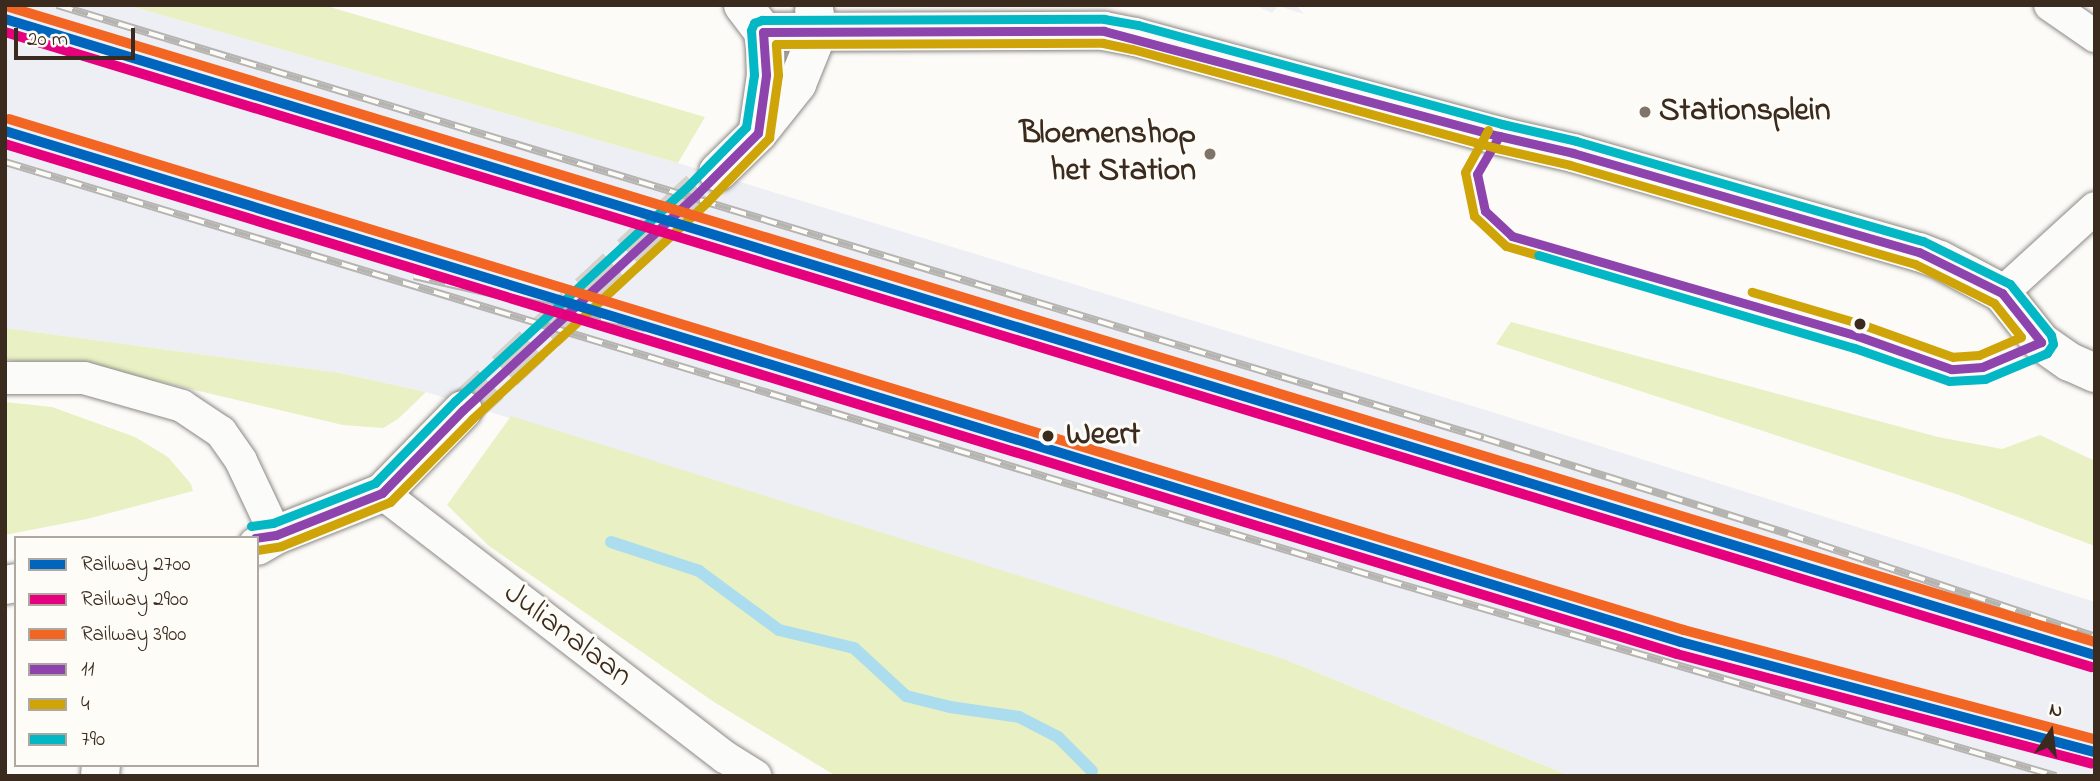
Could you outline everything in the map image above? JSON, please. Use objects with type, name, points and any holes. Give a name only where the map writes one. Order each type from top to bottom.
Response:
[{"type":"street","points":[[2050,5],[2095,36]]},
{"type":"street","points":[[758,132],[766,75],[753,19],[815,19],[1104,31],[1135,37],[1499,136],[1573,153],[1919,252],[2003,293],[2041,342],[2070,362],[2095,373]]},
{"type":"street","points":[[718,172],[758,132],[797,84],[815,19]]},
{"type":"street","points":[[2003,293],[2095,208]]},
{"type":"street","points":[[5,378],[84,378],[182,406],[221,432],[241,461],[262,540],[382,493],[463,410]]},
{"type":"street","name":"Julianalaan","points":[[382,493],[713,749],[755,776]]},
{"type":"shaded area","points":[[5,5],[127,5],[678,163],[1492,412],[2095,602],[2095,776],[1570,776],[1284,659],[426,392],[340,373],[5,328]]},
{"type":"shaded area","points":[[1254,5],[1296,5],[1304,14],[1278,6],[1272,13]]},
{"type":"green space","points":[[127,5],[323,5],[705,117],[678,163]]},
{"type":"green space","points":[[1511,322],[1938,437],[2002,449],[2040,435],[2095,461],[2095,546],[1959,495],[1496,344]]},
{"type":"green space","points":[[5,328],[340,373],[426,392],[398,419],[383,428],[343,425],[157,381],[108,379],[5,359]]},
{"type":"green space","points":[[5,402],[52,407],[135,437],[168,457],[191,484],[193,491],[87,519],[5,535]]},
{"type":"green space","points":[[511,416],[1284,659],[1570,776],[1101,776],[1093,771],[1091,776],[836,776],[714,702],[489,546],[447,505]]},
{"type":"waterway","points":[[611,542],[699,571],[779,630],[854,648],[906,696],[950,707],[1019,717],[1058,737],[1092,771]]},
{"type":"tunnel","points":[[463,410],[718,172]]},
{"type":"railway","points":[[57,5],[1484,438],[1788,534],[2095,637]]},
{"type":"railway","points":[[5,162],[1386,580],[2056,776]]},
{"type":"railway","points":[[414,276],[645,328]]},
{"type":"rail line","name":"3900","points":[[9,7],[2095,642]]},
{"type":"rail line","name":"2700","points":[[5,19],[2095,655]]},
{"type":"rail line","name":"2900","points":[[5,32],[2091,667]]},
{"type":"rail line","name":"3900","points":[[9,119],[1684,630],[2095,739]]},
{"type":"rail line","name":"2700","points":[[5,131],[1681,642],[2095,752]]},
{"type":"rail line","name":"2900","points":[[5,144],[1677,654],[2092,764]]},
{"type":"transit line","name":"790","points":[[251,526],[273,523],[375,483],[455,401],[689,185],[746,127],[754,75],[751,30],[754,23],[762,20],[1104,19],[1138,25],[1502,124],[1576,141],[1923,241],[2010,284],[2051,335],[2053,344],[2047,353],[1985,379],[1949,381],[1854,348],[1538,255]]},
{"type":"transit line","name":"11","points":[[259,537],[276,535],[382,493],[463,410],[697,194],[758,133],[766,75],[763,32],[1104,31],[1499,136]]},
{"type":"transit line","name":"4","points":[[259,550],[281,546],[390,502],[472,419],[706,203],[769,138],[778,75],[776,44],[1103,43],[1132,49],[1496,148],[1570,165],[1915,264],[1994,303],[2021,337],[1979,355],[1953,357],[1861,324],[1752,292]]},
{"type":"transit line","name":"4","points":[[1488,130],[1465,172],[1474,216],[1506,246],[1538,255]]},
{"type":"transit line","name":"11","points":[[1499,136],[1573,153],[1919,252],[2002,293],[2041,342],[1982,367],[1951,369],[1858,336],[1512,236],[1485,211],[1477,174],[1499,136]]},
{"type":"place","name":"Stationsplein","points":[[1645,112]]},
{"type":"place","name":"Bloemenshop het Station","points":[[1210,154]]},
{"type":"place","name":"Weert","points":[[1048,436]]}]
